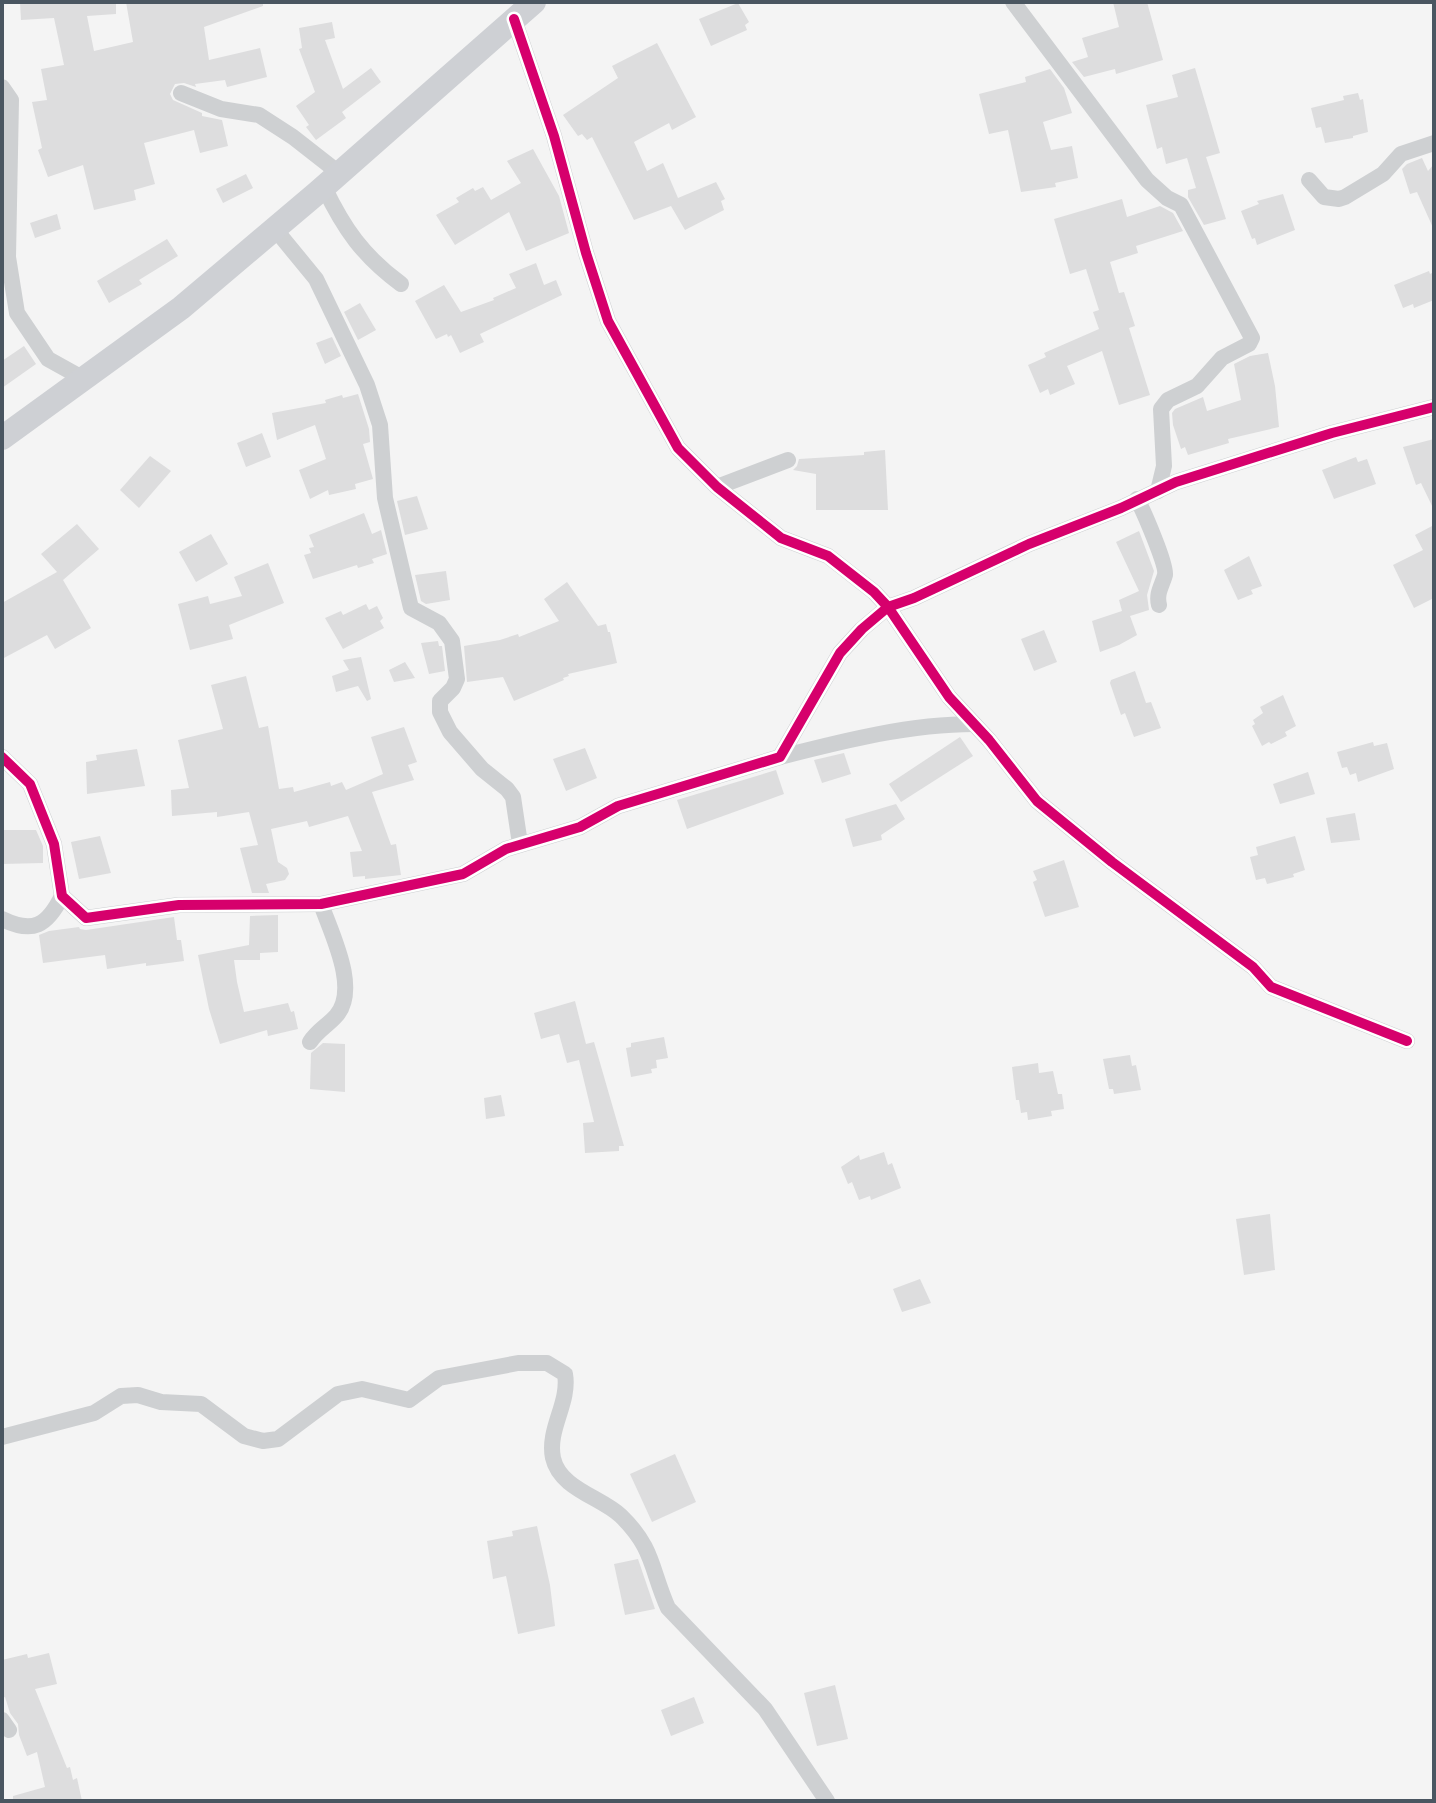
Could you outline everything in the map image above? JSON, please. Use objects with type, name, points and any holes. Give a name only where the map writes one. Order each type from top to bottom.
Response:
[{"type":"main road","points":[[2,438],[181,308],[534,2]]},
{"type":"street","points":[[1013,2],[1147,180],[1167,198],[1181,205],[1252,338],[1249,344],[1222,358],[1197,386],[1168,400],[1161,409],[1164,466],[1158,491]]},
{"type":"street","points":[[514,19],[554,136],[608,321],[678,448],[717,487],[781,538],[828,556],[874,592],[888,607],[949,697],[1037,801],[1112,862],[1253,967],[1271,987],[1407,1041]]},
{"type":"street","points":[[2,87],[11,100],[8,257],[17,313],[48,359],[84,379]]},
{"type":"street","points":[[181,93],[221,109],[259,115],[293,137],[332,180],[340,221],[363,252],[401,284]]},
{"type":"street","points":[[1309,180],[1324,197],[1339,199],[1383,174],[1401,154],[1434,143]]},
{"type":"street","points":[[275,229],[316,279],[367,385],[380,425],[385,498],[411,608],[439,623],[452,641],[457,679],[440,701],[440,712],[450,732],[467,753],[513,797],[520,844]]},
{"type":"street","points":[[780,757],[840,653],[888,607],[1176,482],[1332,433],[1434,407]]},
{"type":"street","points":[[717,487],[788,460]]},
{"type":"street","points":[[1137,499],[1146,514],[1166,573],[1157,597],[1159,605]]},
{"type":"street","points":[[62,896],[86,918],[179,905],[321,904],[463,874],[506,849],[580,827],[618,806],[780,757],[861,738],[945,724],[974,724]]},
{"type":"street","points":[[2,757],[30,784],[54,844],[62,896],[53,914],[37,926],[19,927],[2,919]]},
{"type":"street","points":[[310,1042],[318,1030],[336,1017],[346,995],[344,971],[321,904]]},
{"type":"street","points":[[2,1437],[94,1413],[121,1396],[138,1395],[161,1402],[201,1404],[244,1436],[263,1441],[278,1439],[338,1394],[362,1389],[409,1400],[439,1378],[518,1363],[547,1363],[565,1374],[567,1388],[553,1437],[554,1460],[564,1479],[620,1514],[641,1539],[652,1560],[659,1589],[668,1608],[765,1709],[827,1801]]},
{"type":"building","points":[[20,2],[116,2],[116,14],[87,16],[94,51],[133,42],[126,2],[263,2],[263,6],[204,27],[209,60],[260,48],[267,77],[227,87],[225,80],[195,84],[196,87],[175,84],[170,94],[173,100],[202,113],[202,116],[222,120],[228,146],[200,153],[194,130],[144,143],[155,184],[134,190],[136,200],[94,210],[83,165],[48,177],[38,150],[42,148],[32,102],[47,100],[41,69],[64,65],[54,18],[21,20]]},
{"type":"building","points":[[1113,2],[1147,2],[1163,60],[1116,74],[1115,69],[1084,77],[1072,62],[1088,57],[1082,38],[1119,27]]},
{"type":"building","points":[[738,3],[749,22],[745,25],[747,30],[711,46],[699,19]]},
{"type":"building","points":[[332,22],[335,38],[325,40],[343,89],[371,68],[381,82],[342,112],[346,118],[316,140],[296,106],[315,92],[299,49],[302,48],[299,28]]},
{"type":"building","points":[[657,43],[696,117],[672,130],[669,123],[634,142],[647,171],[663,163],[678,198],[716,182],[725,199],[721,201],[724,210],[685,230],[671,206],[634,220],[592,137],[587,140],[582,134],[578,136],[563,115],[618,78],[612,66]]},
{"type":"building","points":[[1195,68],[1220,153],[1206,157],[1226,219],[1204,225],[1188,197],[1188,190],[1196,188],[1187,158],[1166,164],[1162,147],[1157,149],[1146,105],[1178,97],[1172,75]]},
{"type":"building","points":[[1050,69],[1064,88],[1072,113],[1043,122],[1051,150],[1072,146],[1078,178],[1055,183],[1056,187],[1021,192],[1008,130],[989,134],[979,94],[1026,82],[1025,77]]},
{"type":"building","points":[[1358,93],[1360,100],[1363,99],[1368,132],[1325,143],[1321,127],[1316,128],[1311,108],[1344,100],[1343,96]]},
{"type":"building","points":[[533,149],[559,196],[569,233],[526,251],[509,212],[455,245],[436,215],[459,202],[456,198],[473,188],[475,191],[483,187],[491,200],[521,183],[507,161]]},
{"type":"building","points":[[1422,158],[1428,171],[1434,164],[1434,230],[1417,192],[1410,194],[1402,169]]},
{"type":"building","points":[[246,174],[253,188],[223,203],[216,189]]},
{"type":"building","points":[[1283,194],[1295,230],[1257,245],[1241,211],[1259,204],[1257,201]]},
{"type":"building","points":[[1122,199],[1127,217],[1160,206],[1173,213],[1183,231],[1136,246],[1138,253],[1110,262],[1119,293],[1124,292],[1135,326],[1129,328],[1150,395],[1119,405],[1102,351],[1067,366],[1075,384],[1050,395],[1048,389],[1040,393],[1028,365],[1046,357],[1044,353],[1099,329],[1093,312],[1099,310],[1086,269],[1070,274],[1054,219]]},
{"type":"building","points":[[57,214],[61,229],[35,238],[30,223]]},
{"type":"building","points":[[167,239],[178,256],[139,280],[142,284],[109,303],[97,281]]},
{"type":"building","points":[[536,263],[544,285],[556,280],[562,295],[480,334],[484,342],[460,353],[451,335],[436,339],[415,301],[444,285],[461,312],[516,288],[509,274]]},
{"type":"building","points":[[1429,271],[1430,274],[1434,272],[1434,300],[1414,308],[1413,304],[1403,308],[1394,285]]},
{"type":"building","points":[[360,303],[376,330],[358,340],[344,312]]},
{"type":"building","points":[[332,337],[341,356],[325,364],[316,343]]},
{"type":"building","points":[[24,346],[36,364],[2,388],[2,361]]},
{"type":"building","points":[[1268,353],[1279,427],[1228,439],[1229,443],[1188,455],[1185,447],[1181,449],[1173,425],[1172,413],[1175,409],[1203,397],[1207,411],[1241,400],[1234,364],[1250,356]]},
{"type":"building","points":[[358,394],[369,429],[370,442],[363,444],[373,479],[355,484],[356,489],[329,495],[328,490],[310,499],[299,470],[326,459],[315,425],[277,440],[272,413],[326,403],[325,400],[342,395],[343,398]]},
{"type":"building","points":[[262,433],[271,457],[246,467],[237,443]]},
{"type":"building","points":[[1434,439],[1434,510],[1421,483],[1416,485],[1403,447]]},
{"type":"building","points":[[885,450],[888,510],[816,510],[816,474],[793,470],[799,459],[864,455],[864,452]]},
{"type":"building","points":[[150,456],[171,471],[139,508],[120,490]]},
{"type":"building","points":[[1356,457],[1358,462],[1367,459],[1376,484],[1334,499],[1322,470]]},
{"type":"building","points":[[417,496],[428,529],[405,535],[397,501]]},
{"type":"building","points":[[364,513],[372,534],[381,530],[387,554],[372,559],[374,563],[313,579],[304,555],[311,553],[309,548],[314,547],[309,535]]},
{"type":"building","points":[[77,524],[99,549],[63,580],[91,628],[55,649],[47,635],[2,659],[2,603],[57,572],[41,554]]},
{"type":"building","points":[[1434,525],[1434,598],[1414,608],[1393,565],[1423,550],[1415,535]]},
{"type":"building","points":[[1139,531],[1154,571],[1147,595],[1149,610],[1130,616],[1137,635],[1100,652],[1092,621],[1122,611],[1119,600],[1139,591],[1116,542]]},
{"type":"building","points":[[211,534],[228,564],[196,582],[179,552]]},
{"type":"building","points":[[1249,556],[1262,586],[1238,600],[1224,570]]},
{"type":"building","points":[[268,563],[284,603],[229,625],[233,639],[190,650],[178,604],[208,596],[210,604],[242,596],[234,577]]},
{"type":"building","points":[[446,571],[450,600],[426,604],[421,601],[415,575]]},
{"type":"building","points":[[567,582],[598,626],[606,624],[617,663],[568,674],[564,680],[514,701],[503,677],[467,682],[464,646],[518,634],[519,637],[559,621],[544,599]]},
{"type":"building","points":[[366,604],[369,610],[377,606],[384,628],[343,649],[325,618],[341,611],[343,615]]},
{"type":"building","points":[[1044,630],[1057,662],[1034,671],[1021,639]]},
{"type":"building","points":[[438,641],[442,646],[445,671],[429,674],[421,643]]},
{"type":"building","points":[[361,657],[371,699],[367,701],[358,686],[336,692],[332,676],[349,670],[343,660]]},
{"type":"building","points":[[405,662],[415,678],[394,682],[389,670]]},
{"type":"building","points":[[1135,671],[1146,703],[1151,702],[1161,728],[1134,737],[1125,713],[1121,715],[1110,683]]},
{"type":"building","points":[[246,676],[259,728],[268,726],[279,789],[293,787],[294,792],[330,782],[331,786],[342,782],[346,790],[383,774],[371,737],[404,727],[417,762],[408,765],[414,780],[372,792],[391,845],[396,844],[401,875],[365,879],[365,876],[353,877],[350,852],[362,851],[348,816],[309,827],[307,821],[271,829],[278,862],[287,868],[289,874],[285,880],[266,884],[269,893],[252,893],[240,848],[258,845],[249,812],[217,817],[217,812],[172,816],[171,790],[189,788],[178,740],[223,729],[211,685]]},
{"type":"building","points":[[1283,695],[1296,726],[1285,732],[1287,736],[1262,746],[1252,726],[1255,724],[1253,720],[1263,713],[1260,707]]},
{"type":"building","points":[[960,737],[973,756],[901,802],[889,784]]},
{"type":"building","points":[[1373,742],[1374,746],[1387,743],[1394,769],[1358,782],[1356,773],[1350,775],[1347,767],[1342,768],[1337,752]]},
{"type":"building","points":[[585,748],[597,778],[566,791],[553,759]]},
{"type":"building","points":[[137,749],[145,786],[87,794],[86,762],[97,760],[96,755]]},
{"type":"building","points":[[844,753],[851,774],[822,783],[814,760]]},
{"type":"building","points":[[776,770],[784,794],[687,829],[677,800]]},
{"type":"building","points":[[1308,772],[1315,794],[1280,804],[1273,784]]},
{"type":"building","points":[[896,804],[905,819],[881,835],[882,840],[853,847],[845,819]]},
{"type":"building","points":[[1355,813],[1360,840],[1331,843],[1326,818]]},
{"type":"building","points":[[2,830],[36,830],[43,846],[43,863],[2,864]]},
{"type":"building","points":[[100,836],[111,873],[79,879],[71,842]]},
{"type":"building","points":[[1295,836],[1305,870],[1293,874],[1294,877],[1267,884],[1265,878],[1256,880],[1250,857],[1258,855],[1256,847]]},
{"type":"building","points":[[1064,860],[1079,907],[1045,917],[1033,882],[1037,880],[1033,871]]},
{"type":"building","points":[[278,915],[278,952],[260,953],[260,960],[234,960],[237,982],[244,1012],[288,1003],[291,1012],[294,1011],[298,1029],[268,1036],[267,1030],[220,1044],[198,955],[249,945],[250,916]]},
{"type":"building","points":[[174,917],[184,961],[107,969],[105,955],[43,963],[39,935],[49,931],[79,927],[86,930]]},
{"type":"building","points":[[575,1001],[586,1044],[594,1042],[624,1146],[619,1146],[619,1151],[585,1153],[583,1123],[594,1122],[579,1060],[567,1063],[559,1034],[541,1039],[534,1013]]},
{"type":"building","points":[[664,1037],[668,1058],[656,1060],[657,1068],[651,1069],[652,1073],[631,1077],[626,1048],[631,1047],[631,1043]]},
{"type":"building","points":[[323,1043],[345,1044],[345,1092],[310,1089],[311,1053]]},
{"type":"building","points":[[1130,1055],[1132,1066],[1136,1065],[1141,1090],[1114,1094],[1113,1089],[1109,1089],[1103,1059]]},
{"type":"building","points":[[1038,1063],[1039,1073],[1053,1071],[1064,1109],[1051,1111],[1052,1116],[1028,1120],[1027,1112],[1021,1113],[1019,1100],[1016,1100],[1012,1067]]},
{"type":"building","points":[[501,1095],[505,1116],[486,1119],[484,1098]]},
{"type":"building","points":[[884,1152],[888,1165],[892,1163],[901,1188],[871,1200],[870,1196],[859,1200],[852,1182],[848,1184],[841,1167],[859,1155],[860,1160]]},
{"type":"building","points":[[1270,1214],[1275,1270],[1244,1275],[1236,1219]]},
{"type":"building","points":[[920,1279],[931,1303],[902,1312],[893,1289]]},
{"type":"building","points":[[675,1454],[696,1502],[652,1522],[630,1474]]},
{"type":"building","points":[[537,1526],[555,1626],[518,1634],[506,1576],[493,1579],[487,1541],[513,1536],[512,1531]]},
{"type":"building","points":[[638,1559],[655,1609],[625,1615],[614,1564]]},
{"type":"building","points":[[49,1653],[57,1684],[35,1689],[67,1768],[70,1767],[73,1780],[77,1778],[82,1801],[13,1801],[13,1796],[45,1787],[37,1752],[27,1756],[18,1724],[10,1713],[5,1697],[2,1698],[2,1660]]},
{"type":"building","points":[[835,1685],[848,1739],[817,1746],[804,1693]]},
{"type":"building","points":[[694,1697],[704,1723],[671,1736],[661,1710]]},
{"type":"cycle path","points":[[514,19],[554,136],[608,321],[678,448],[717,487],[781,538],[828,556],[874,592],[888,607],[949,697],[989,740],[1037,801],[1112,862],[1253,967],[1271,987],[1407,1041]]},
{"type":"cycle path","points":[[2,757],[30,784],[54,844],[62,896],[86,918],[179,905],[321,904],[463,874],[506,849],[580,827],[618,806],[780,757],[840,653],[888,607],[1176,482],[1332,433],[1434,407]]}]
